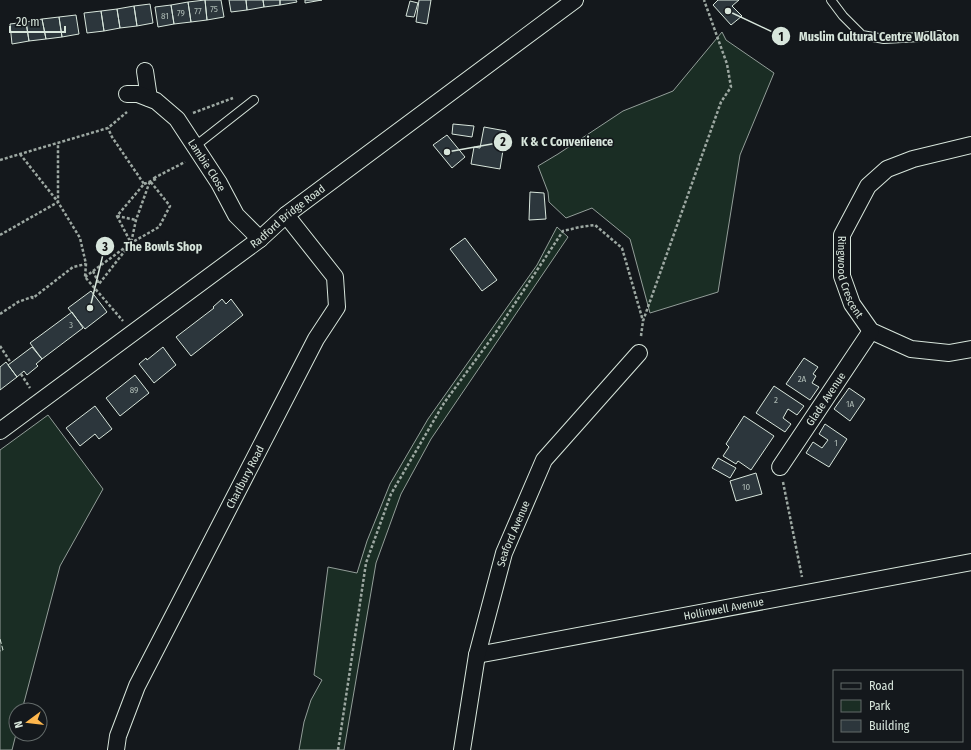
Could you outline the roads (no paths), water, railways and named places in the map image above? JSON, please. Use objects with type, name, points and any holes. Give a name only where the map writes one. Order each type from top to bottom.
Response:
[{"type":"street","name":"Radford Bridge Road","points":[[0,431],[260,239],[286,214],[574,0]]},
{"type":"street","name":"Lambie Close","points":[[145,71],[138,95],[156,101],[177,119],[219,183],[236,215],[260,239]]},
{"type":"street","name":"Ringwood Crescent","points":[[971,145],[913,159],[887,169],[868,186],[842,235],[842,276],[852,304],[871,331],[911,349],[949,353],[971,349]]},
{"type":"street","name":"Charlbury Road","points":[[116,750],[118,736],[137,686],[316,339],[337,307],[336,277],[286,214]]},
{"type":"street","name":"Glade Avenue","points":[[780,467],[871,331]]},
{"type":"street","name":"Seaford Avenue","points":[[462,750],[477,655],[504,553],[544,460],[639,353]]},
{"type":"street","name":"Hollinwell Avenue","points":[[477,655],[971,562]]},
{"type":"lane","points":[[831,0],[843,16],[862,35],[884,39],[939,35]]},
{"type":"lane","points":[[197,150],[254,100]]},
{"type":"place","name":"Muslim Cultural Centre Wollaton","points":[[728,11]]},
{"type":"place","name":"K & C Convenience","points":[[447,152]]},
{"type":"place","name":"The Bowls Shop","points":[[90,308]]}]
